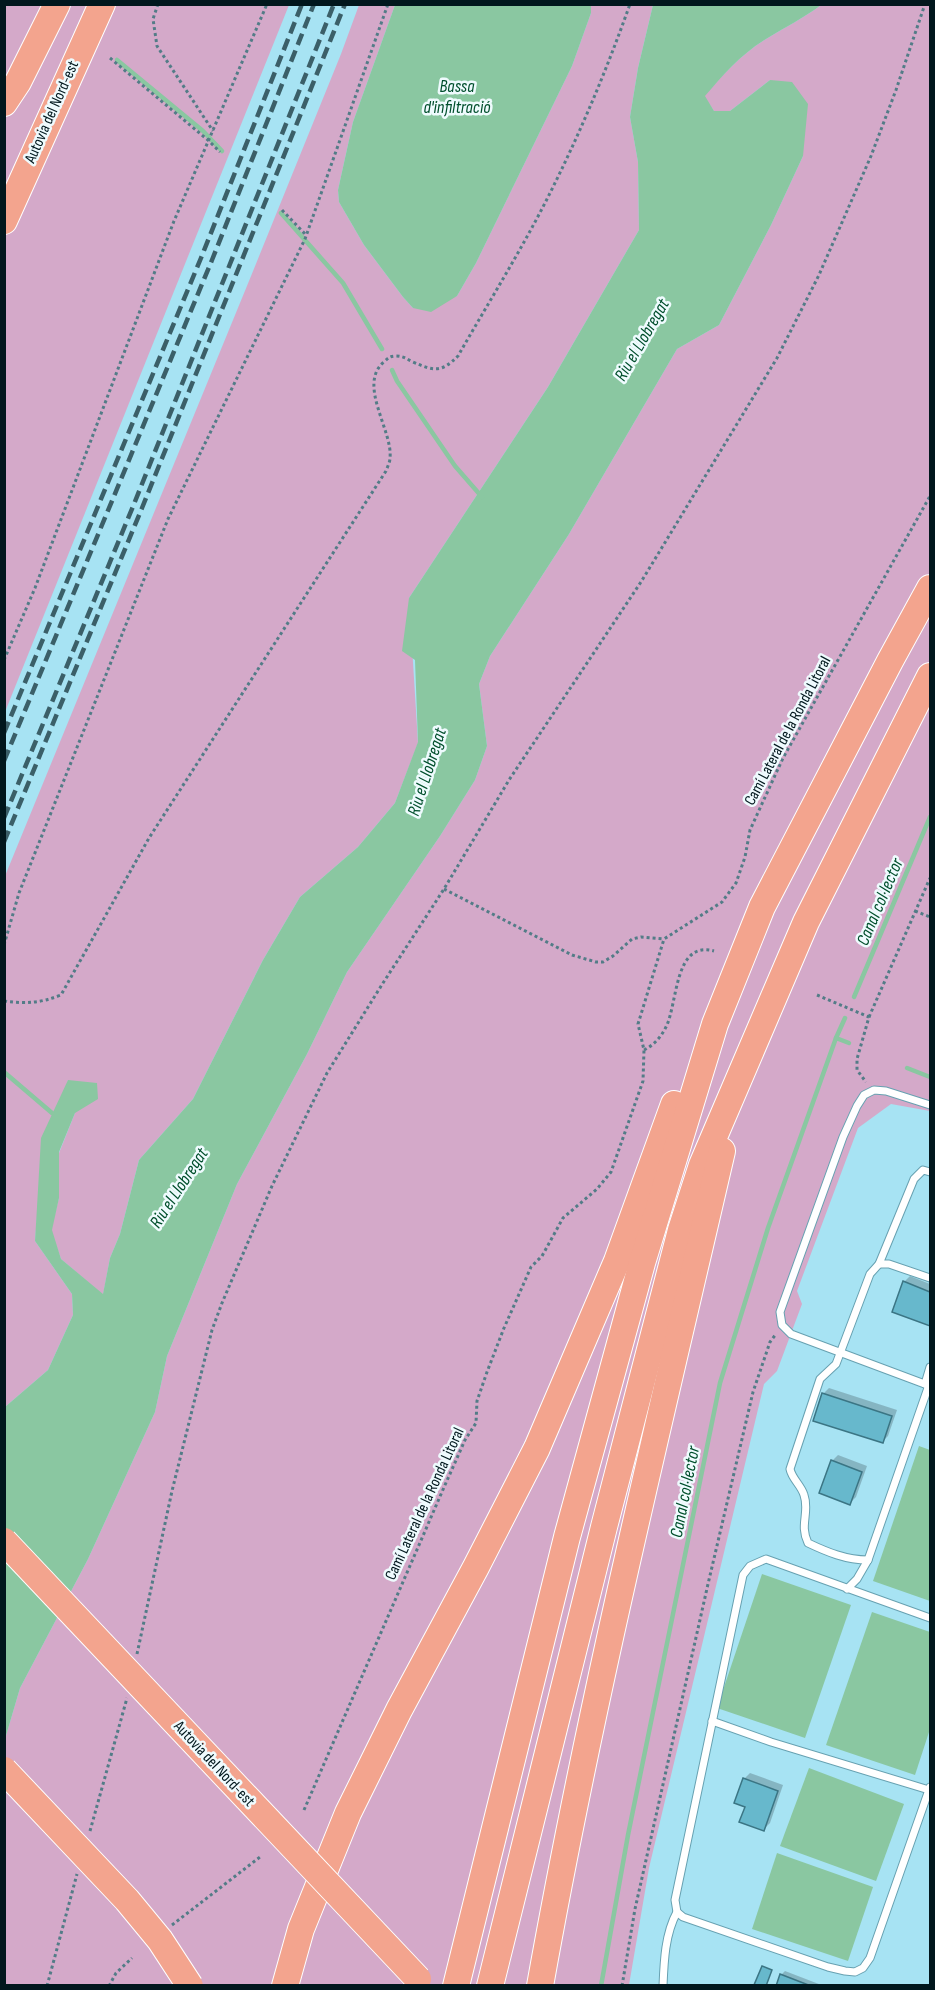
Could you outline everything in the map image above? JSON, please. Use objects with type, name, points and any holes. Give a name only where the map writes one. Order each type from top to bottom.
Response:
[{"type":"highway","points":[[4,103],[18,82],[57,4]]},
{"type":"highway","name":"Autovia del Nord-est","points":[[4,221],[102,4]]},
{"type":"highway","points":[[456,1986],[570,1526],[642,1263],[715,1024],[762,907],[890,660],[930,588]]},
{"type":"highway","points":[[490,1986],[607,1516],[681,1230],[702,1166],[806,922],[930,676]]},
{"type":"highway","points":[[285,1986],[301,1929],[348,1813],[399,1710],[476,1568],[537,1448],[617,1261],[676,1098],[715,1024]]},
{"type":"highway","points":[[540,1986],[558,1884],[626,1558],[738,1083]]},
{"type":"highway","name":"Autovia del Nord-est","points":[[4,1541],[424,1986]]},
{"type":"highway","points":[[4,1770],[127,1900],[160,1941],[190,1986]]},
{"type":"highway","points":[[4,1792],[115,1911],[148,1951],[170,1986]]},
{"type":"lane","points":[[928,1385],[791,1334],[782,1326],[780,1312],[843,1137],[864,1095],[874,1090],[886,1090],[930,1105]]},
{"type":"lane","points":[[868,1560],[856,1560],[826,1552],[808,1543],[803,1532],[806,1509],[804,1495],[792,1477],[790,1469],[820,1379],[836,1364],[870,1274],[879,1264],[914,1179],[923,1170],[930,1172]]},
{"type":"lane","points":[[879,1264],[889,1264],[930,1278]]},
{"type":"lane","points":[[848,1589],[868,1560],[928,1385],[930,1367]]},
{"type":"lane","points":[[712,1721],[771,1742],[930,1788],[870,1958],[863,1968],[855,1972],[828,1968],[683,1917],[678,1912],[675,1900],[712,1721],[743,1575],[750,1566],[766,1559],[930,1618]]},
{"type":"lane","points":[[663,1986],[664,1961],[670,1930],[678,1912]]},
{"type":"path","points":[[158,4],[153,19],[157,46],[213,131]]},
{"type":"path","points":[[4,660],[35,588],[174,221],[267,4]]},
{"type":"path","points":[[4,945],[19,894],[168,519],[306,235],[388,4]]},
{"type":"path","points":[[4,1001],[42,1002],[61,995],[149,838],[386,471],[391,458],[374,391],[375,374],[380,365],[390,357],[402,356],[438,369],[446,368],[458,356],[545,202],[582,125],[611,57],[630,4]]},
{"type":"path","points":[[138,1648],[172,1491],[212,1330],[272,1186],[327,1073],[444,890],[509,780],[641,582],[777,358],[819,275],[871,156],[925,4]]},
{"type":"path","points":[[110,58],[220,152]]},
{"type":"path","points":[[282,210],[306,235]]},
{"type":"path","name":"Camí Lateral de la Ronda Litoral","points":[[304,1810],[465,1440],[476,1423],[477,1401],[484,1381],[531,1267],[542,1256],[563,1218],[597,1189],[611,1172],[643,1081],[644,1050],[638,1024],[664,939],[722,902],[736,883],[745,857],[750,830],[783,758],[930,496]]},
{"type":"path","points":[[874,1090],[857,1070],[856,1059],[867,1016],[930,878]]},
{"type":"path","points":[[444,890],[589,961],[603,962],[632,939],[642,937],[664,939]]},
{"type":"path","points":[[915,911],[930,916]]},
{"type":"path","points":[[644,1050],[654,1044],[666,1027],[681,969],[689,955],[699,951],[714,951]]},
{"type":"path","points":[[817,996],[867,1016]]},
{"type":"path","points":[[622,1986],[635,1909],[753,1392],[770,1342],[782,1326]]},
{"type":"path","points":[[90,1829],[125,1705]]},
{"type":"path","points":[[172,1925],[260,1857]]},
{"type":"path","points":[[46,1986],[73,1888]]},
{"type":"path","points":[[110,1986],[116,1973],[132,1958]]},
{"type":"shaded area","points":[[5,5],[289,5],[5,712]]},
{"type":"shaded area","points":[[359,5],[395,5],[353,122],[338,190],[339,202],[364,245],[413,308],[457,296],[476,263],[572,66],[591,13],[591,5],[653,5],[638,68],[630,117],[638,162],[639,230],[548,387],[409,598],[418,743],[395,803],[358,847],[300,897],[263,960],[193,1099],[139,1160],[120,1234],[110,1258],[103,1295],[61,1259],[51,1230],[59,1198],[59,1153],[75,1113],[68,1080],[38,1204],[35,1241],[72,1294],[73,1315],[48,1370],[5,1407],[5,876],[249,281]]},
{"type":"shaded area","points":[[821,5],[930,5],[930,1111],[891,1104],[858,1128],[797,1291],[802,1304],[777,1371],[764,1384],[649,1868],[629,1985],[5,1986],[5,1739],[20,1688],[88,1559],[155,1412],[167,1356],[237,1184],[307,1054],[347,972],[440,836],[475,780],[487,746],[479,684],[490,656],[569,534],[677,349],[719,325],[771,225],[803,156],[770,80],[730,111],[714,111],[704,96],[748,51]]},
{"type":"water","name":"Bassa d'infiltració","points":[[395,5],[591,5],[591,13],[572,66],[476,263],[457,296],[431,312],[413,308],[403,297],[364,245],[339,202],[338,190],[353,122]]},
{"type":"water","name":"Riu el Llobregat","points":[[653,5],[821,5],[748,51],[705,96],[714,111],[730,111],[770,80],[792,82],[808,104],[803,156],[771,225],[719,325],[677,349],[569,534],[490,656],[479,684],[487,746],[475,780],[440,836],[347,972],[307,1054],[237,1184],[167,1356],[155,1412],[88,1559],[20,1688],[5,1739],[5,1407],[48,1370],[73,1315],[72,1294],[35,1241],[41,1138],[68,1080],[97,1083],[98,1099],[75,1113],[59,1152],[59,1198],[52,1230],[61,1259],[103,1294],[110,1258],[120,1234],[139,1160],[193,1099],[263,960],[300,897],[358,847],[395,803],[418,742],[415,660],[402,651],[409,598],[548,387],[639,230],[638,162],[630,117],[638,68]]},
{"type":"water","points":[[919,1446],[930,1450],[930,1601],[873,1581]]},
{"type":"water","points":[[762,1574],[851,1605],[805,1738],[717,1708]]},
{"type":"water","points":[[872,1612],[930,1632],[930,1729],[915,1775],[826,1745]]},
{"type":"water","points":[[809,1768],[904,1804],[876,1881],[780,1846]]},
{"type":"water","points":[[777,1853],[873,1887],[848,1961],[752,1929]]},
{"type":"building","points":[[903,1281],[930,1292],[930,1326],[892,1312]]},
{"type":"building","points":[[822,1393],[892,1416],[883,1443],[813,1421]]},
{"type":"building","points":[[831,1460],[862,1472],[850,1505],[819,1493]]},
{"type":"building","points":[[743,1778],[778,1791],[764,1831],[739,1822],[745,1807],[734,1803]]},
{"type":"building","points":[[762,1966],[772,1970],[766,1986],[756,1986],[754,1985]]},
{"type":"building","points":[[780,1974],[811,1986],[776,1986]]},
{"type":"waterway","points":[[117,60],[203,131],[222,151]]},
{"type":"waterway","points":[[281,213],[343,283],[382,349]]},
{"type":"waterway","points":[[392,370],[397,381],[455,466],[482,497]]},
{"type":"waterway","name":"Canal col·lector","points":[[854,997],[930,817]]},
{"type":"waterway","name":"Canal col·lector","points":[[601,1986],[628,1835],[720,1383],[768,1228],[845,1018]]},
{"type":"waterway","points":[[836,1038],[849,1043]]},
{"type":"waterway","points":[[907,1068],[930,1077]]},
{"type":"waterway","points":[[4,1072],[52,1113]]},
{"type":"railway","points":[[4,733],[201,258],[302,4]]},
{"type":"railway","points":[[4,761],[212,260],[314,4]]},
{"type":"railway","points":[[4,818],[134,504],[334,4]]},
{"type":"railway","points":[[4,842],[142,508],[345,4]]}]
